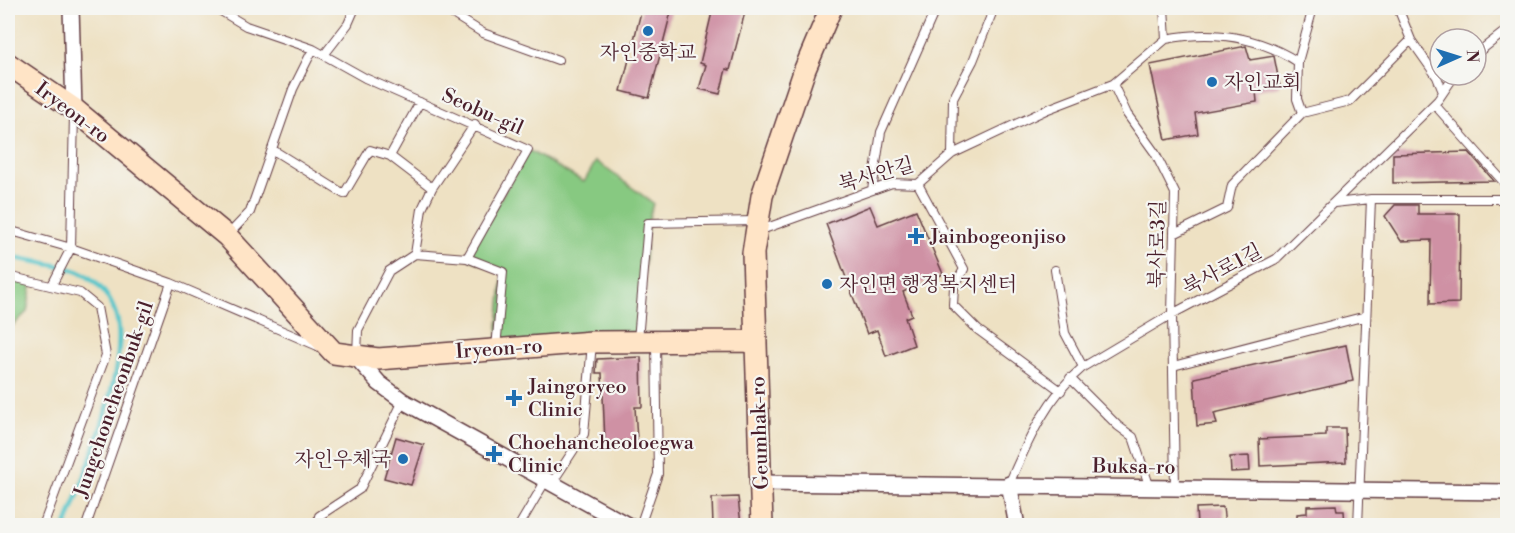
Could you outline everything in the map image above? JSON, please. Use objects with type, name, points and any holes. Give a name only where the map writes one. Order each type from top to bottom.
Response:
[{"type":"street","points":[[72,8],[74,109]]},
{"type":"street","points":[[755,341],[753,253],[762,196],[805,69],[831,8]]},
{"type":"street","name":"Iryeon-ro","points":[[8,64],[74,109],[226,236],[334,354],[378,359],[592,342],[755,341]]},
{"type":"street","name":"Geumhak-ro","points":[[755,341],[762,525]]},
{"type":"street","points":[[357,357],[379,383],[403,401],[629,525]]},
{"type":"street","name":"Buksa-ro","points":[[760,483],[1009,484],[1508,492]]},
{"type":"street","points":[[1009,484],[1017,525]]},
{"type":"lane","name":"Seobu-gil","points":[[216,8],[246,26],[313,49],[366,78],[475,124],[528,150],[468,258]]},
{"type":"lane","points":[[324,55],[348,24],[355,8]]},
{"type":"lane","points":[[443,8],[483,33],[558,60]]},
{"type":"lane","points":[[872,190],[881,132],[936,8]]},
{"type":"lane","points":[[952,154],[953,99],[974,61],[994,8]]},
{"type":"lane","points":[[1164,8],[1166,39]]},
{"type":"lane","points":[[1302,113],[1297,99],[1298,62],[1313,8]]},
{"type":"lane","points":[[1398,8],[1411,40],[1437,77],[1443,92]]},
{"type":"lane","points":[[1488,45],[1508,29]]},
{"type":"lane","points":[[1113,84],[1166,39],[1194,34],[1223,35],[1255,41],[1281,51],[1298,62]]},
{"type":"lane","points":[[1174,234],[1227,208],[1232,184],[1302,113],[1350,101],[1411,40]]},
{"type":"lane","points":[[226,236],[250,212],[293,89],[313,49]]},
{"type":"lane","name":"북사안길","points":[[647,342],[648,223],[757,226],[892,183],[918,184],[952,154],[1048,109],[1113,84]]},
{"type":"lane","name":"북사로3길","points":[[1113,84],[1127,114],[1155,153],[1175,193],[1172,314],[1175,487]]},
{"type":"lane","name":"북사로1길","points":[[1009,484],[1038,421],[1070,378],[1083,367],[1172,314],[1276,259],[1434,104],[1447,87]]},
{"type":"lane","points":[[390,156],[420,102]]},
{"type":"lane","points":[[1434,104],[1508,187]]},
{"type":"lane","points":[[52,285],[71,248],[74,109]]},
{"type":"lane","points":[[415,254],[422,209],[432,188],[475,124]]},
{"type":"lane","points":[[273,150],[344,194],[370,150],[390,156],[432,188]]},
{"type":"lane","points":[[918,184],[964,269],[954,287],[953,305],[978,330],[1061,391]]},
{"type":"lane","points":[[1359,525],[1371,199]]},
{"type":"lane","points":[[1334,202],[1371,199],[1508,199]]},
{"type":"lane","points":[[8,230],[71,248],[171,283],[334,354]]},
{"type":"lane","points":[[357,357],[358,330],[389,271],[415,254],[468,258],[503,272],[496,348]]},
{"type":"lane","points":[[1055,270],[1065,333],[1083,367]]},
{"type":"lane","points":[[8,291],[8,276],[80,293],[97,307],[106,355],[43,525]]},
{"type":"lane","name":"Jungchoncheonbuk-gil","points":[[86,525],[171,283]]},
{"type":"lane","points":[[1173,366],[1366,316]]},
{"type":"lane","points":[[519,525],[584,434],[592,342]]},
{"type":"lane","points":[[640,525],[658,474],[647,342]]},
{"type":"lane","points":[[1070,378],[1118,426],[1133,437],[1150,488]]},
{"type":"lane","points":[[318,525],[319,516],[360,489],[403,401]]},
{"type":"green space","points":[[528,150],[584,182],[596,161],[653,203],[648,223],[638,342],[496,348],[503,272],[467,258]]},
{"type":"green space","points":[[8,276],[32,281],[27,312],[8,330]]},
{"type":"building","points":[[642,8],[672,8],[649,98],[621,91]]},
{"type":"building","points":[[713,8],[746,8],[730,70],[726,69],[720,94],[699,89],[706,65],[700,63]]},
{"type":"building","points":[[1246,46],[1250,60],[1274,56],[1280,87],[1256,91],[1257,102],[1195,113],[1198,134],[1166,140],[1150,65]]},
{"type":"building","points":[[1469,152],[1494,181],[1393,183],[1393,154]]},
{"type":"building","points":[[1395,205],[1418,205],[1418,214],[1460,214],[1459,303],[1430,304],[1431,240],[1401,241],[1385,216]]},
{"type":"building","points":[[870,206],[878,225],[916,210],[943,274],[903,292],[912,315],[905,318],[914,345],[886,356],[877,330],[867,334],[826,224]]},
{"type":"building","points":[[1346,345],[1353,381],[1214,413],[1217,424],[1197,426],[1194,378]]},
{"type":"building","points":[[641,357],[642,407],[635,407],[637,441],[605,442],[602,373],[596,373],[597,359]]},
{"type":"building","points":[[1326,428],[1345,428],[1346,462],[1260,466],[1259,439],[1326,436]]},
{"type":"building","points":[[396,437],[424,445],[411,485],[384,478]]},
{"type":"building","points":[[1249,456],[1250,471],[1231,472],[1230,457]]},
{"type":"building","points":[[738,497],[741,525],[713,525],[712,498]]},
{"type":"building","points":[[1336,505],[1337,511],[1344,511],[1345,525],[1297,525],[1297,514],[1307,513],[1307,506]]},
{"type":"building","points":[[1223,507],[1225,525],[1197,525],[1196,508]]},
{"type":"waterway","points":[[8,256],[81,272],[106,294],[117,319],[119,339],[117,365],[111,393],[93,452],[66,526]]},
{"type":"place","name":"자인중학교","points":[[648,31]]},
{"type":"place","name":"자인교회","points":[[1212,82]]},
{"type":"place","name":"Jainbogeonjiso","points":[[916,236]]},
{"type":"place","name":"자인면 행정복지센터","points":[[827,284]]},
{"type":"place","name":"Jaingoryeo Clinic","points":[[514,398]]},
{"type":"place","name":"Choehancheoloegwa Clinic","points":[[494,454]]},
{"type":"place","name":"자인우체국","points":[[403,459]]}]
